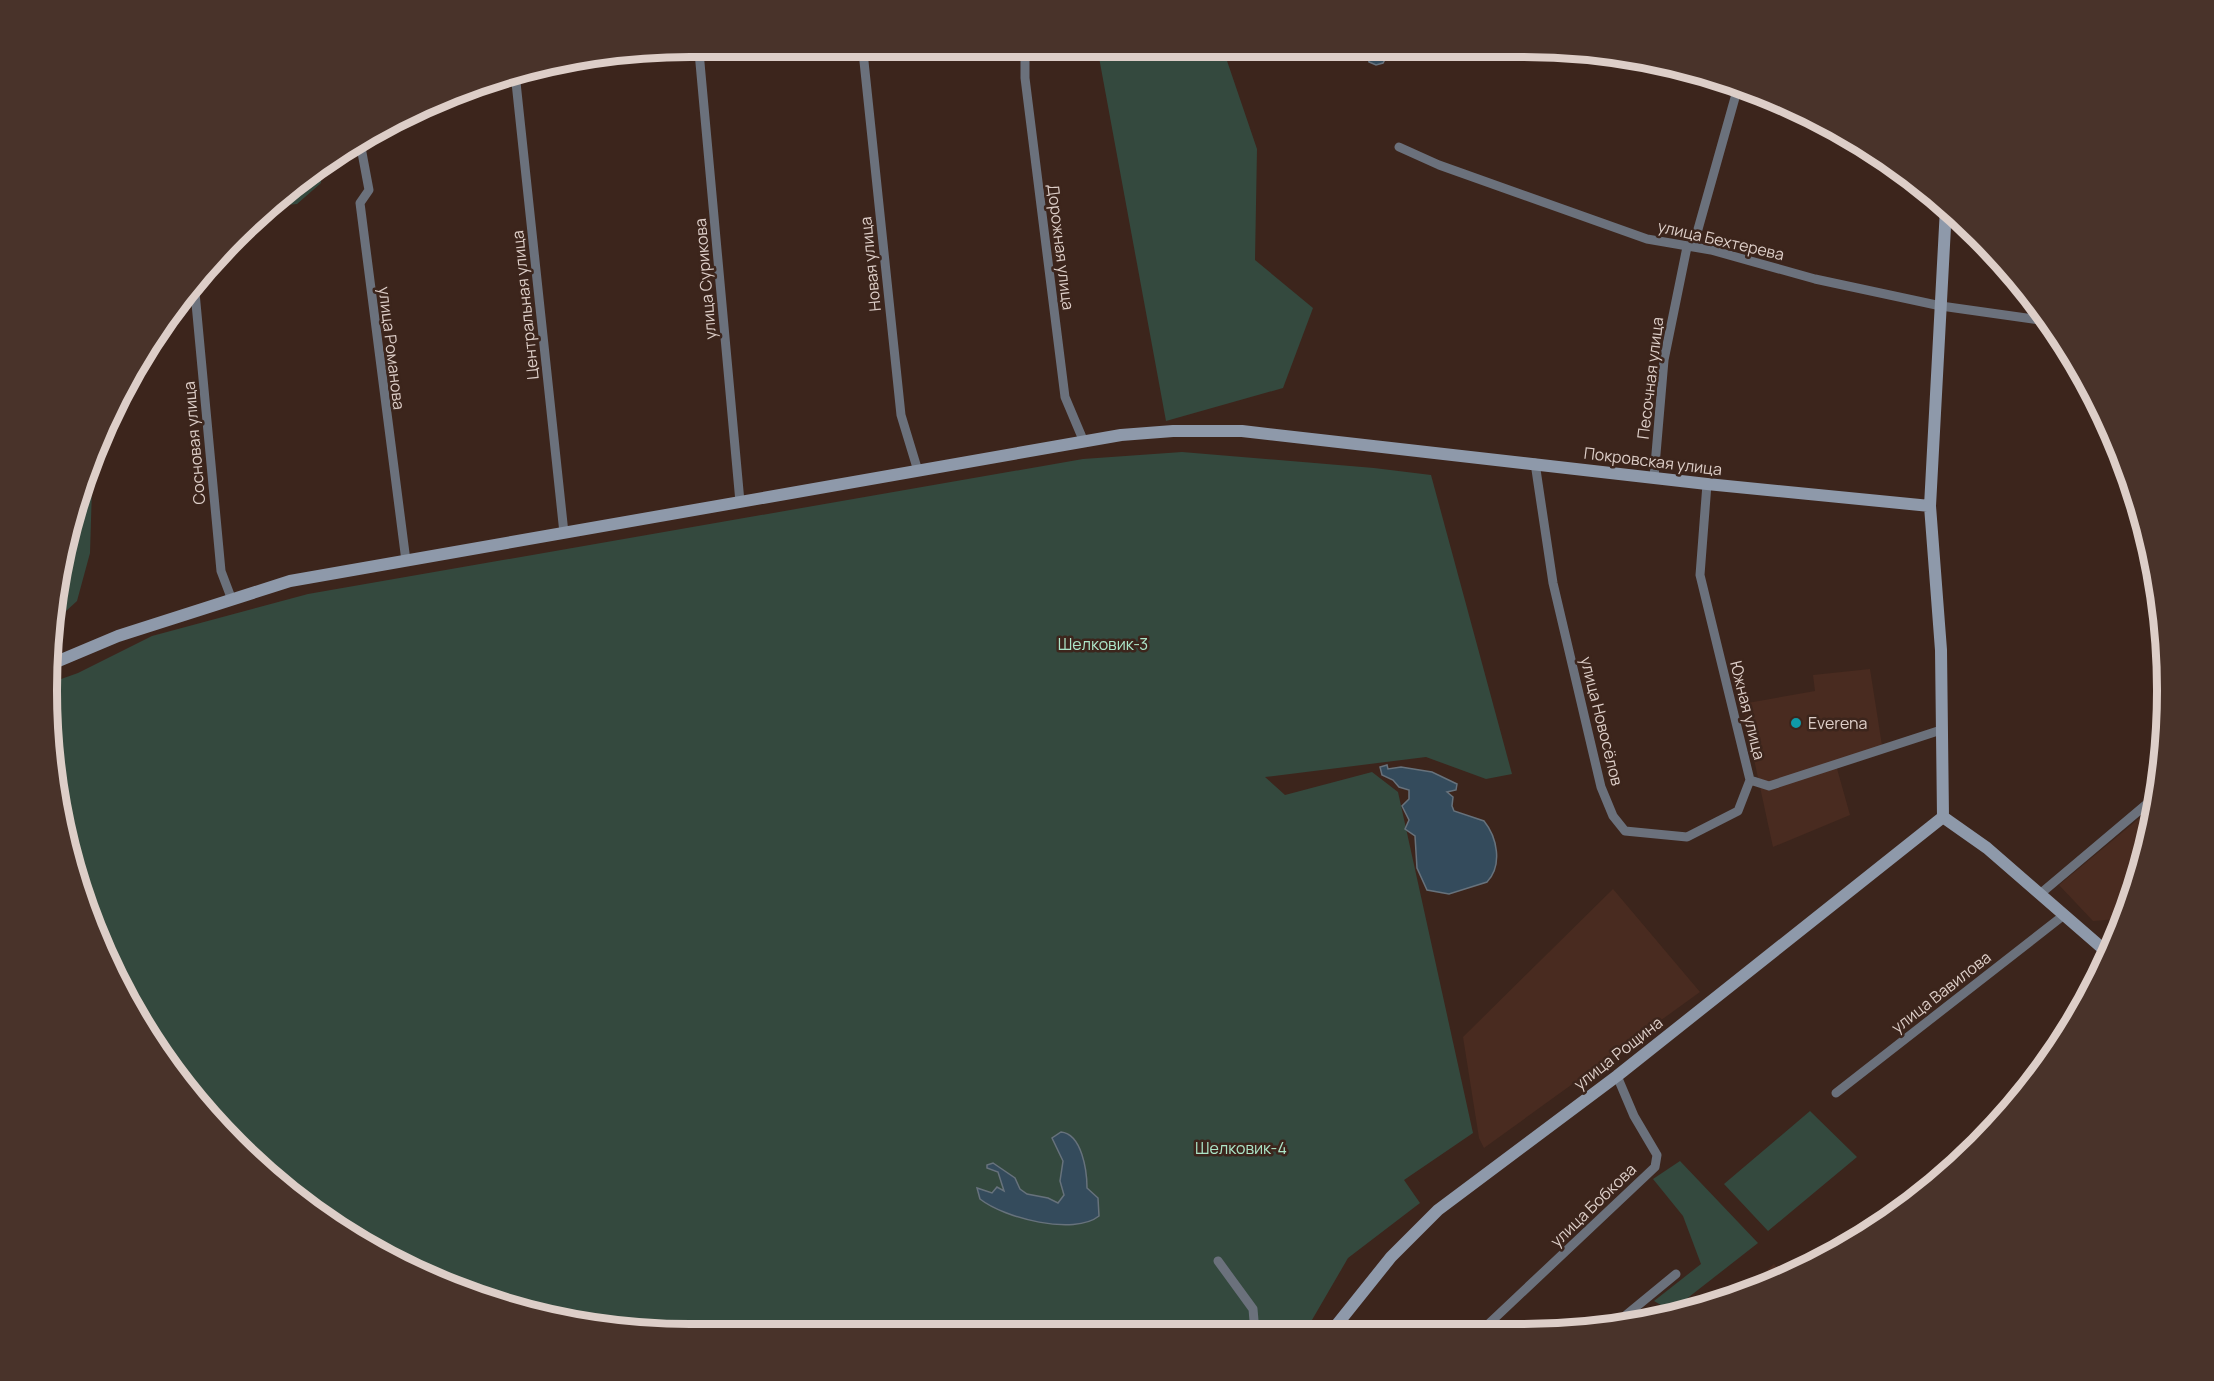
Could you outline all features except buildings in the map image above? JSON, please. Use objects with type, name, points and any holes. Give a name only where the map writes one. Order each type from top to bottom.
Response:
[{"type":"street","name":"улица Сурикова","points":[[699,57],[741,502]]},
{"type":"street","name":"Новая улица","points":[[864,57],[901,415],[918,471]]},
{"type":"street","name":"Дорожная улица","points":[[1025,57],[1025,78],[1065,397],[1084,442]]},
{"type":"street","name":"Центральная улица","points":[[516,82],[564,533]]},
{"type":"street","name":"Песочная улица","points":[[1654,477],[1664,360],[1690,247],[1736,94]]},
{"type":"street","name":"улица Бехтерева","points":[[1399,147],[1547,204],[1647,239],[1941,306],[2036,319]]},
{"type":"street","name":"улица Романова","points":[[361,150],[369,190],[360,203],[406,561]]},
{"type":"street","points":[[1945,218],[1930,506],[1941,650],[1943,817],[1987,848],[2102,948]]},
{"type":"street","name":"Сосновая улица","points":[[195,296],[221,571],[232,600]]},
{"type":"street","name":"Покровская улица","points":[[58,661],[118,636],[290,581],[1121,435],[1173,431],[1242,431],[1373,444],[1707,484],[1930,506]]},
{"type":"street","name":"улица Новосёлов","points":[[1535,463],[1553,583],[1601,787],[1613,816],[1625,831],[1687,837],[1738,811],[1750,780]]},
{"type":"street","name":"Южная улица","points":[[1707,484],[1700,575],[1750,780],[1769,786],[1941,730]]},
{"type":"street","points":[[2040,894],[2147,805]]},
{"type":"street","name":"улица Рощина","points":[[1337,1324],[1391,1257],[1438,1210],[1617,1076],[1943,817]]},
{"type":"street","name":"улица Вавилова","points":[[1836,1093],[2064,915]]},
{"type":"street","name":"улица Бобкова","points":[[1488,1324],[1654,1167],[1657,1155],[1634,1116],[1617,1076]]},
{"type":"street","points":[[1218,1261],[1253,1309],[1254,1324]]},
{"type":"street","points":[[1625,1316],[1676,1274]]},
{"type":"shaded area","points":[[1870,669],[1883,752],[1836,765],[1850,815],[1773,847],[1742,704],[1815,691],[1813,675]]},
{"type":"shaded area","points":[[2145,813],[2114,919],[2093,921],[2059,885]]},
{"type":"shaded area","points":[[1613,889],[1700,992],[1484,1148],[1479,1138],[1463,1037]]},
{"type":"shaded area","points":[[1774,1264],[1779,1270],[1766,1276],[1757,1279]]},
{"type":"green space","points":[[1099,57],[1226,57],[1257,149],[1255,260],[1313,308],[1283,388],[1166,421]]},
{"type":"green space","points":[[321,176],[321,183],[297,204],[284,205]]},
{"type":"green space","points":[[1182,452],[1431,475],[1512,774],[1486,779],[1426,757],[1265,777],[1285,795],[1372,772],[1398,792],[1473,1133],[1404,1180],[1420,1203],[1348,1258],[1310,1324],[649,1323],[567,1312],[527,1302],[448,1276],[410,1259],[339,1217],[305,1193],[273,1167],[214,1108],[188,1076],[142,1007],[105,933],[79,854],[62,773],[58,732],[57,680],[78,673],[152,636],[308,594],[1083,459]]},
{"type":"green space","points":[[92,484],[90,553],[77,601],[61,615],[69,567]]},
{"type":"green space","points":[[1810,1111],[1857,1157],[1768,1231],[1724,1184]]},
{"type":"green space","points":[[1680,1161],[1758,1243],[1680,1304],[1665,1307],[1654,1301],[1701,1264],[1683,1216],[1653,1179]]},
{"type":"water","points":[[1368,57],[1386,57],[1383,63],[1376,65],[1369,62]]},
{"type":"water","points":[[1387,765],[1388,769],[1401,767],[1432,772],[1457,784],[1456,790],[1447,792],[1453,797],[1454,811],[1484,821],[1495,843],[1497,859],[1487,882],[1449,894],[1427,890],[1417,868],[1415,836],[1405,829],[1409,820],[1402,806],[1409,799],[1409,790],[1399,787],[1393,780],[1382,775],[1380,767]]},
{"type":"water","points":[[1061,1132],[1074,1139],[1082,1154],[1087,1188],[1098,1198],[1099,1216],[1088,1222],[1073,1224],[1039,1222],[1005,1212],[980,1199],[977,1188],[992,1193],[997,1187],[1004,1191],[998,1172],[987,1168],[987,1165],[993,1163],[1015,1178],[1020,1189],[1027,1194],[1048,1198],[1058,1203],[1064,1195],[1060,1181],[1063,1161],[1052,1138]]},
{"type":"place","name":"Everena","points":[[1796,723]]},
{"type":"park label","name":"Шелковик-3","points":[[1103,644]]},
{"type":"park label","name":"Шелковик-4","points":[[1241,1148]]}]
